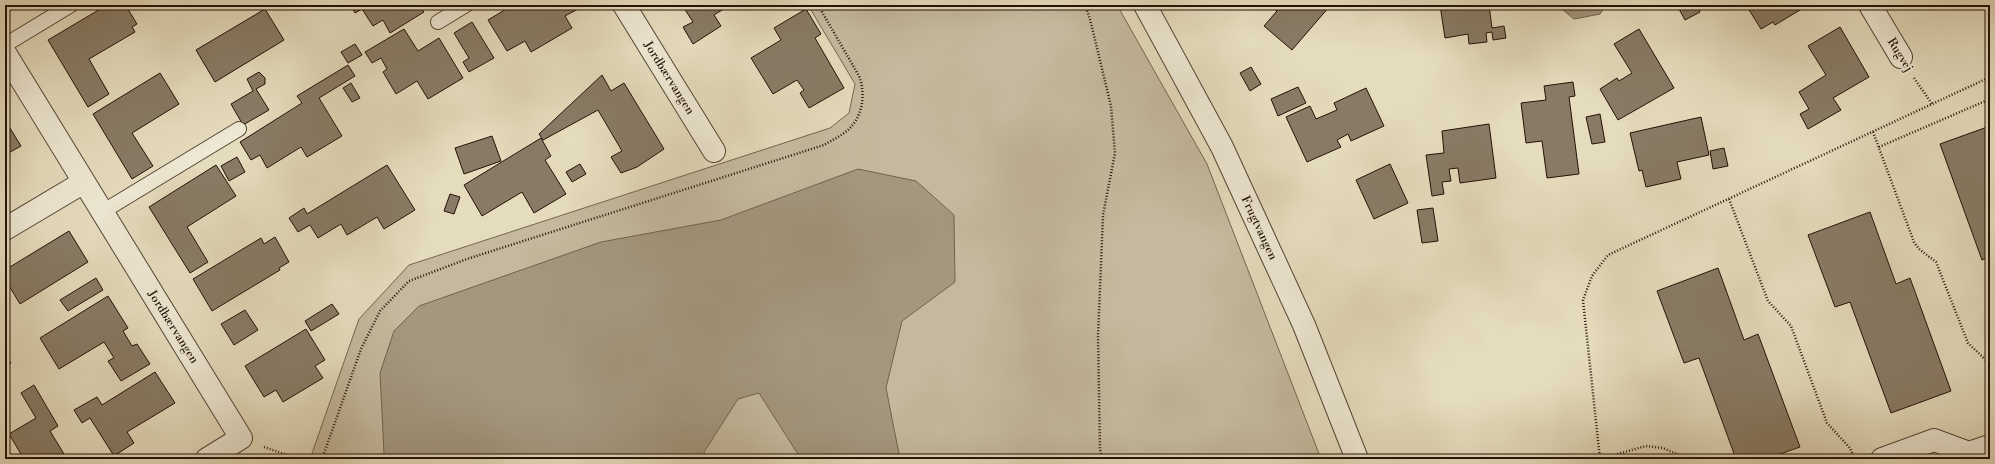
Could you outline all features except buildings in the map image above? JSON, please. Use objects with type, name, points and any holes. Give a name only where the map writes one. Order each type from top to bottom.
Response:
[{"type":"street","name":"Jordbærvangen","points":[[624,5],[714,151]]},
{"type":"street","name":"Frugtvangen","points":[[1145,5],[1222,148],[1304,325],[1357,459]]},
{"type":"street","name":"Rugvej","points":[[1870,5],[1901,57]]},
{"type":"street","name":"Jordbærvangen","points":[[5,53],[241,438]]},
{"type":"street","points":[[5,229],[84,182]]},
{"type":"street","points":[[207,459],[241,438]]},
{"type":"street","points":[[1882,459],[1934,440],[1969,453],[1990,446]]},
{"type":"lane","points":[[5,45],[71,5]]},
{"type":"lane","points":[[438,22],[466,5]]},
{"type":"lane","points":[[102,212],[239,129]]},
{"type":"path","points":[[322,459],[367,335],[380,311],[409,281],[467,259],[824,145],[848,130],[860,112],[864,87],[818,5]]},
{"type":"path","points":[[1085,5],[1090,19],[1111,106],[1114,153],[1103,215],[1098,336],[1100,450],[1103,459]]},
{"type":"path","name":"Rugvej","points":[[1901,57],[1932,104]]},
{"type":"path","points":[[1688,459],[1663,448],[1646,446],[1600,459],[1583,300],[1592,276],[1608,255],[1990,77]]},
{"type":"path","points":[[1879,147],[1990,99]]},
{"type":"path","points":[[1873,132],[1914,242],[1919,249],[1936,262],[1968,343],[1990,364]]},
{"type":"path","points":[[1729,199],[1768,301],[1791,326],[1827,423],[1850,448],[1855,459]]},
{"type":"path","points":[[241,438],[299,459]]},
{"type":"shaded area","points":[[808,5],[1117,5],[1207,164],[1321,459],[310,459],[359,319],[409,265],[830,128],[849,113],[855,84]]},
{"type":"shaded area","points":[[1557,5],[1606,5],[1600,14],[1574,19]]},
{"type":"shaded area","points":[[858,169],[916,181],[954,215],[955,282],[902,321],[886,388],[900,459],[801,459],[759,393],[738,399],[704,452],[705,459],[380,459],[384,453],[380,373],[394,331],[419,306],[601,242],[721,220]]}]
